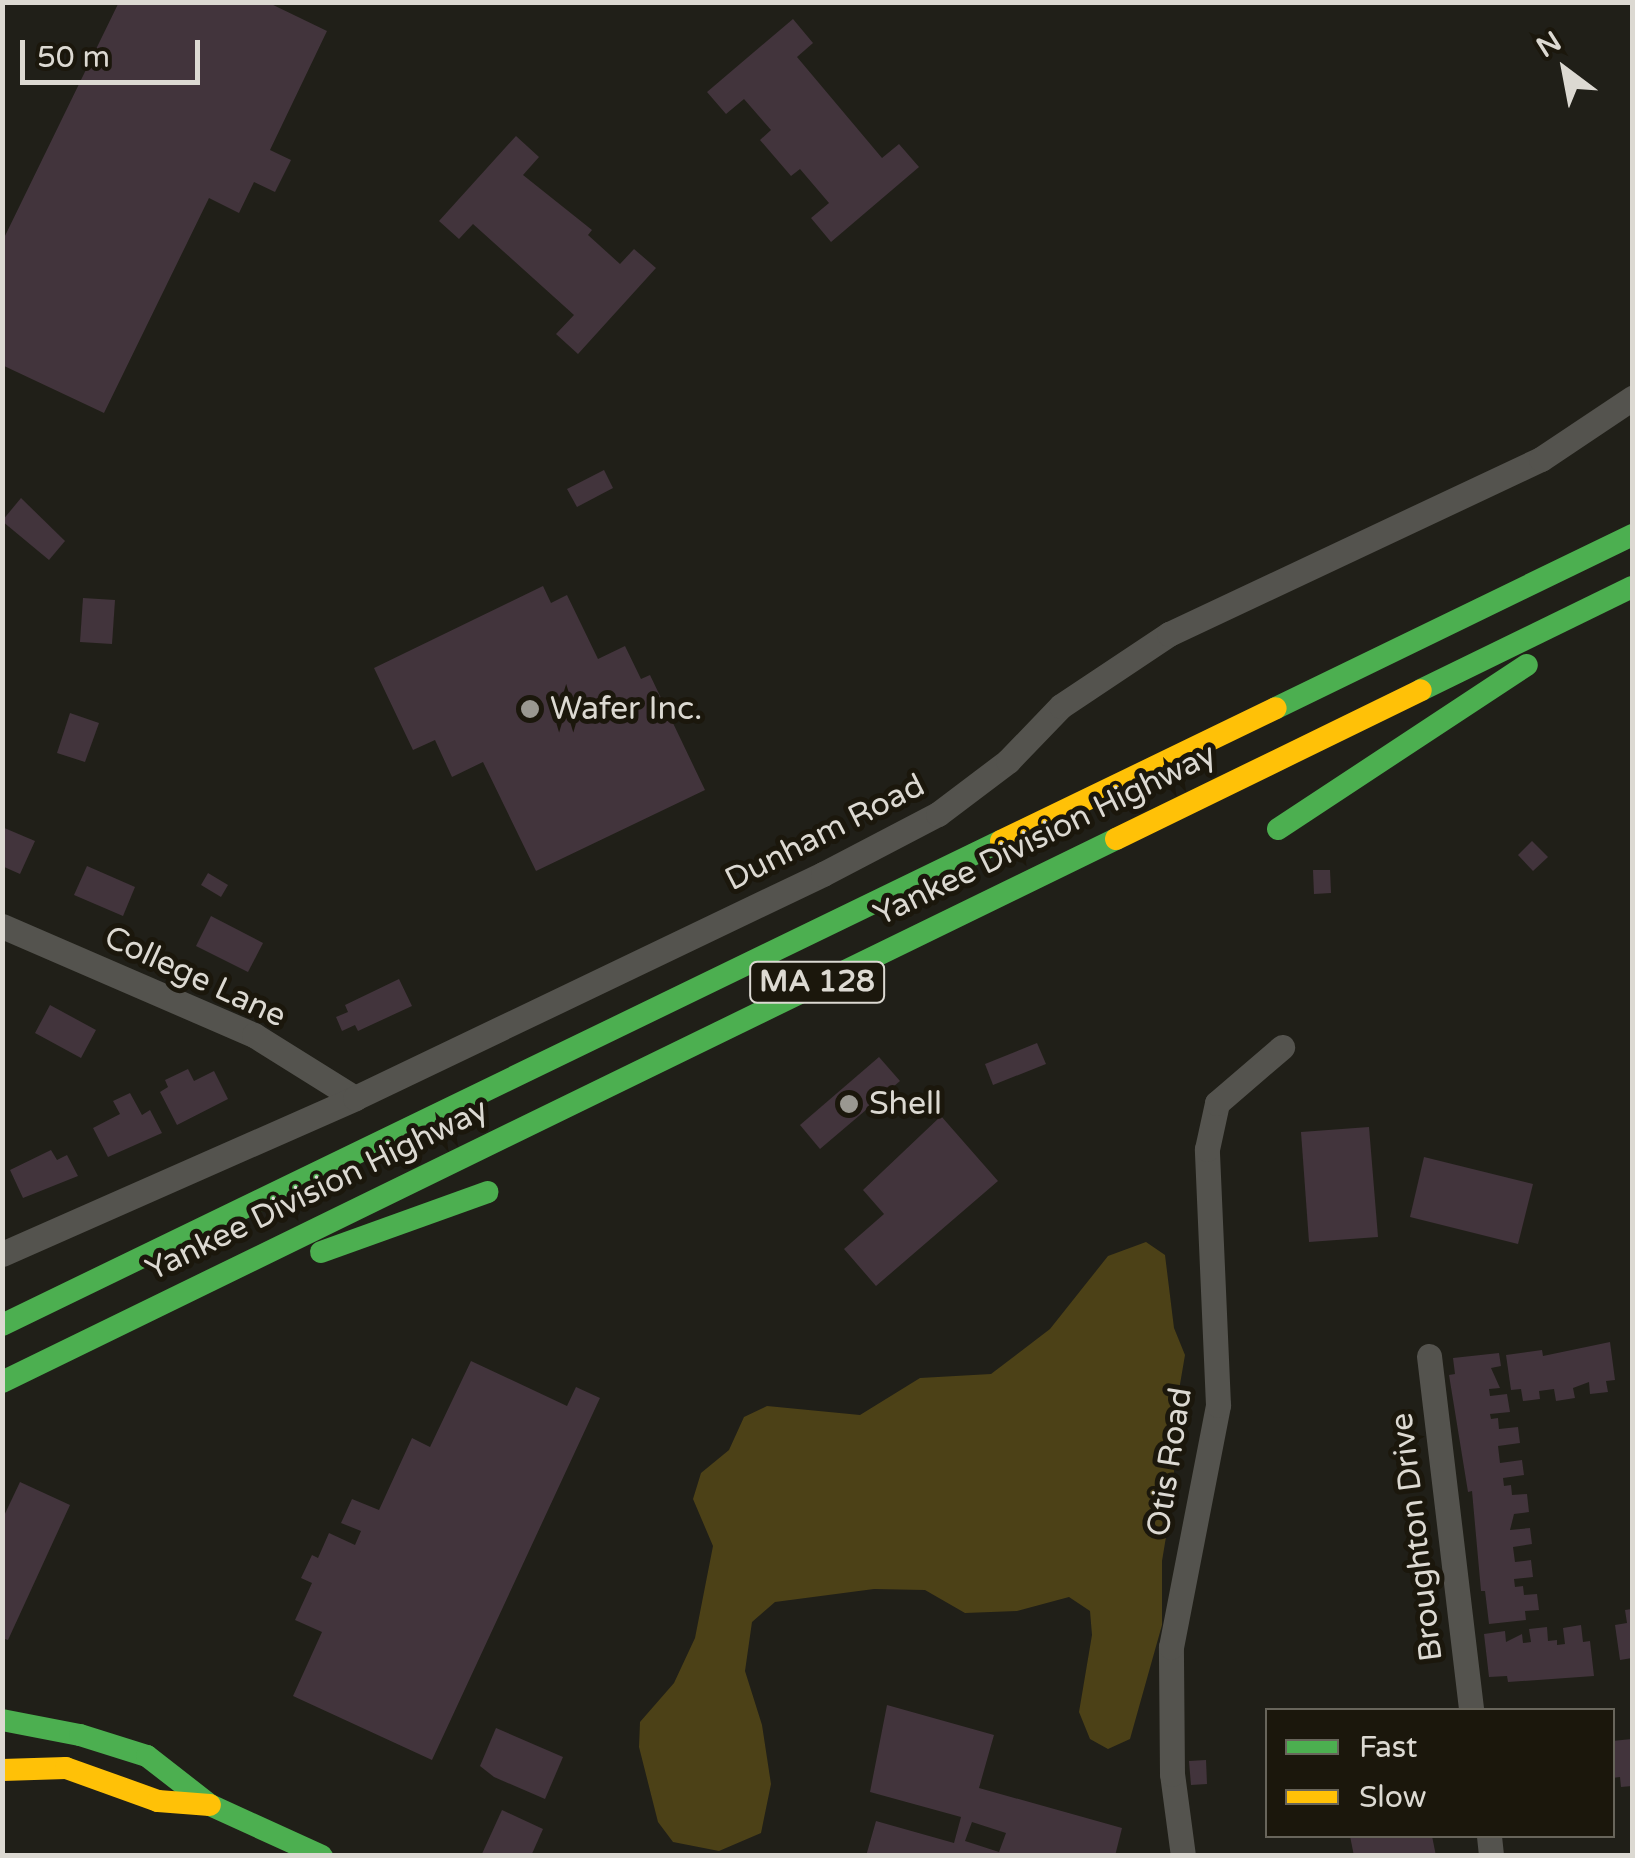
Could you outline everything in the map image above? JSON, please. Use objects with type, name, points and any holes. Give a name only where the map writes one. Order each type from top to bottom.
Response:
[{"type":"main road","name":"Yankee Division Highway","points":[[2,1325],[1632,535]]},
{"type":"main road","name":"Yankee Division Highway","points":[[2,1385],[1632,587]]},
{"type":"main road","points":[[1278,829],[1632,597]]},
{"type":"main road","points":[[2,1385],[307,1257],[488,1192]]},
{"type":"main road","points":[[2,1307],[66,1294]]},
{"type":"main road","points":[[2,1720],[80,1735],[147,1756],[210,1805],[322,1856]]},
{"type":"main road","points":[[2,1770],[66,1768],[158,1801],[210,1805]]},
{"type":"street","name":"Dunham Road","points":[[2,1254],[355,1098],[823,874],[938,814],[1008,760],[1061,706],[1169,634],[1541,459],[1632,398]]},
{"type":"street","name":"College Lane","points":[[2,926],[254,1035],[355,1098]]},
{"type":"street","name":"Otis Road","points":[[1183,1856],[1172,1774],[1170,1647],[1218,1406],[1207,1148],[1218,1103],[1282,1048]]},
{"type":"street","name":"Broughton Drive","points":[[1428,1356],[1471,1708]]},
{"type":"shaded area","points":[[1146,1242],[1165,1255],[1174,1328],[1185,1355],[1171,1437],[1175,1483],[1162,1561],[1162,1625],[1130,1739],[1108,1749],[1090,1739],[1079,1712],[1092,1635],[1090,1611],[1069,1597],[1017,1611],[965,1613],[925,1590],[874,1589],[775,1602],[752,1622],[745,1671],[762,1725],[771,1784],[761,1833],[719,1851],[673,1842],[658,1822],[639,1747],[640,1722],[674,1683],[695,1638],[713,1546],[693,1499],[701,1473],[729,1450],[744,1417],[767,1406],[860,1415],[920,1378],[991,1374],[1050,1329],[1108,1256]]},
{"type":"building","points":[[119,2],[267,2],[327,31],[270,150],[291,160],[275,192],[254,182],[239,213],[209,198],[104,413],[2,365],[2,242]]},
{"type":"building","points":[[793,19],[813,43],[797,57],[882,158],[899,144],[919,167],[831,242],[811,218],[829,203],[800,169],[791,176],[760,140],[771,130],[744,99],[726,114],[707,92]]},
{"type":"building","points":[[516,136],[539,157],[523,175],[592,230],[588,235],[620,264],[634,249],[656,268],[578,354],[556,334],[574,315],[473,224],[459,239],[439,221]]},
{"type":"building","points":[[604,470],[613,488],[577,507],[567,489]]},
{"type":"building","points":[[21,498],[65,541],[49,560],[2,521]]},
{"type":"building","name":"Wafer Inc.","points":[[543,586],[551,603],[567,595],[598,659],[625,646],[641,679],[650,675],[705,790],[536,871],[483,762],[452,777],[435,740],[413,750],[374,668]]},
{"type":"building","points":[[83,598],[115,600],[112,644],[80,642]]},
{"type":"building","points":[[70,713],[99,723],[85,762],[57,753]]},
{"type":"building","points":[[2,827],[35,841],[20,874],[2,866]]},
{"type":"building","points":[[1532,841],[1548,857],[1533,871],[1518,855]]},
{"type":"building","points":[[87,866],[135,887],[123,916],[74,895]]},
{"type":"building","points":[[1313,870],[1330,870],[1331,893],[1314,894]]},
{"type":"building","points":[[208,873],[228,885],[221,897],[201,885]]},
{"type":"building","points":[[211,916],[263,943],[248,972],[196,946]]},
{"type":"building","points":[[399,979],[412,1006],[358,1031],[355,1025],[342,1031],[336,1017],[348,1012],[345,1005]]},
{"type":"building","points":[[50,1005],[96,1030],[81,1058],[35,1033]]},
{"type":"building","points":[[1037,1043],[1046,1064],[993,1085],[985,1064]]},
{"type":"building","name":"Shell","points":[[879,1057],[900,1081],[820,1149],[800,1125]]},
{"type":"building","points":[[188,1069],[194,1081],[214,1071],[228,1099],[177,1125],[160,1092],[168,1087],[165,1080]]},
{"type":"building","points":[[130,1093],[142,1115],[150,1110],[162,1133],[108,1157],[93,1128],[120,1114],[113,1101]]},
{"type":"building","points":[[941,1116],[998,1181],[876,1286],[844,1249],[884,1214],[863,1190]]},
{"type":"building","points":[[1369,1127],[1378,1237],[1309,1242],[1301,1132]]},
{"type":"building","points":[[51,1150],[57,1160],[67,1155],[78,1176],[23,1198],[10,1170]]},
{"type":"building","points":[[1424,1157],[1533,1184],[1518,1244],[1410,1217]]},
{"type":"building","points":[[1610,1342],[1615,1380],[1606,1381],[1608,1392],[1590,1394],[1589,1382],[1573,1388],[1575,1398],[1556,1401],[1554,1389],[1539,1391],[1540,1399],[1523,1401],[1521,1389],[1511,1390],[1506,1355],[1542,1350],[1543,1356]]},
{"type":"building","points":[[1499,1353],[1501,1366],[1491,1368],[1500,1388],[1489,1389],[1490,1396],[1507,1394],[1510,1412],[1490,1414],[1491,1419],[1498,1418],[1499,1429],[1518,1427],[1520,1443],[1498,1446],[1500,1463],[1522,1460],[1524,1475],[1503,1478],[1504,1486],[1511,1485],[1512,1495],[1527,1494],[1529,1512],[1514,1514],[1510,1530],[1530,1528],[1532,1544],[1513,1547],[1515,1562],[1531,1560],[1533,1577],[1514,1579],[1515,1587],[1523,1586],[1524,1595],[1537,1594],[1539,1610],[1525,1611],[1526,1620],[1489,1624],[1485,1591],[1481,1591],[1472,1491],[1468,1492],[1449,1375],[1455,1374],[1453,1358]]},
{"type":"building","points":[[471,1361],[567,1406],[576,1387],[600,1398],[432,1760],[293,1696],[322,1632],[295,1620],[312,1583],[301,1578],[312,1555],[318,1558],[329,1533],[355,1545],[361,1531],[341,1523],[352,1499],[379,1510],[412,1438],[430,1447]]},
{"type":"building","points":[[20,1482],[70,1505],[8,1640],[2,1638],[2,1520]]},
{"type":"building","points":[[1632,1609],[1632,1658],[1620,1660],[1615,1625],[1627,1623],[1625,1610]]},
{"type":"building","points":[[1581,1625],[1583,1642],[1590,1641],[1594,1676],[1508,1682],[1507,1676],[1489,1677],[1484,1634],[1505,1631],[1506,1642],[1522,1634],[1523,1643],[1531,1642],[1529,1629],[1547,1627],[1548,1641],[1557,1640],[1557,1645],[1565,1644],[1563,1628]]},
{"type":"building","points":[[887,1705],[994,1735],[979,1788],[1122,1828],[1115,1856],[866,1856],[876,1821],[954,1843],[961,1817],[870,1792]],"holes":[[[972,1822],[1006,1833],[999,1852],[965,1841]]]},
{"type":"building","points":[[496,1728],[563,1757],[545,1799],[494,1777],[480,1766]]},
{"type":"building","points":[[1632,1739],[1632,1786],[1621,1787],[1620,1777],[1615,1778],[1615,1741]]},
{"type":"building","points":[[1206,1760],[1207,1784],[1191,1785],[1189,1761]]},
{"type":"building","points":[[502,1810],[543,1829],[531,1856],[481,1856]]},
{"type":"building","points":[[1350,1838],[1432,1838],[1436,1856],[1354,1856]]},
{"type":"traffic: fast","points":[[1276,708],[1632,535]]},
{"type":"traffic: fast","points":[[1421,690],[1632,587]]},
{"type":"traffic: fast","points":[[1278,829],[1527,665]]},
{"type":"traffic: fast","points":[[2,1382],[1116,839]]},
{"type":"traffic: fast","points":[[2,1325],[1001,841]]},
{"type":"traffic: fast","points":[[321,1252],[488,1192]]},
{"type":"traffic: fast","points":[[2,1720],[80,1735],[147,1756],[210,1805],[322,1856]]},
{"type":"traffic: slow","points":[[1116,839],[1421,690]]},
{"type":"traffic: slow","points":[[1001,841],[1276,708]]},
{"type":"traffic: slow","points":[[2,1770],[66,1768],[158,1801],[210,1805]]},
{"type":"place","name":"Wafer Inc.","points":[[530,709]]},
{"type":"place","name":"Shell","points":[[849,1104]]}]
